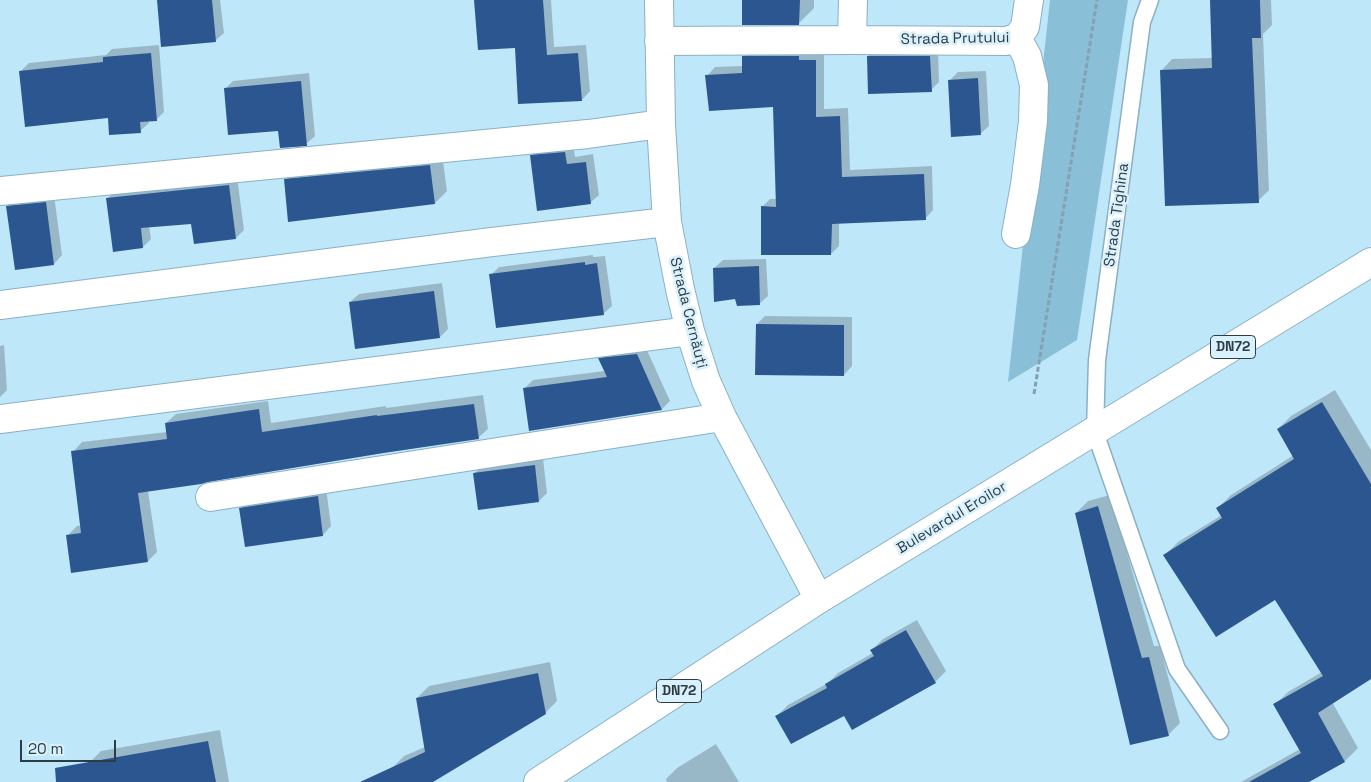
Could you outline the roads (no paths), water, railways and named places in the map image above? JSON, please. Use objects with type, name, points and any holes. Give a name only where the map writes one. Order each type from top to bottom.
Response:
[{"type":"street","name":"Strada Cernăuți","points":[[659,0],[661,124],[667,222],[690,331],[706,381],[722,417],[819,599]]},
{"type":"street","points":[[852,40],[853,0]]},
{"type":"street","name":"Strada Prutului","points":[[659,41],[1006,41],[1017,38],[1025,27],[1029,0]]},
{"type":"street","points":[[1016,234],[1033,121],[1034,85],[1027,56],[1017,38]]},
{"type":"street","points":[[0,191],[568,136],[661,124]]},
{"type":"street","points":[[0,305],[492,242],[667,222]]},
{"type":"street","name":"Bulevardul Eroilor","points":[[538,782],[819,599],[1371,262]]},
{"type":"street","points":[[0,419],[690,331]]},
{"type":"street","points":[[210,497],[722,417]]},
{"type":"lane","name":"Strada Tighina","points":[[1095,432],[1097,360],[1142,22],[1150,0]]},
{"type":"lane","points":[[1095,432],[1177,669],[1220,732]]}]
